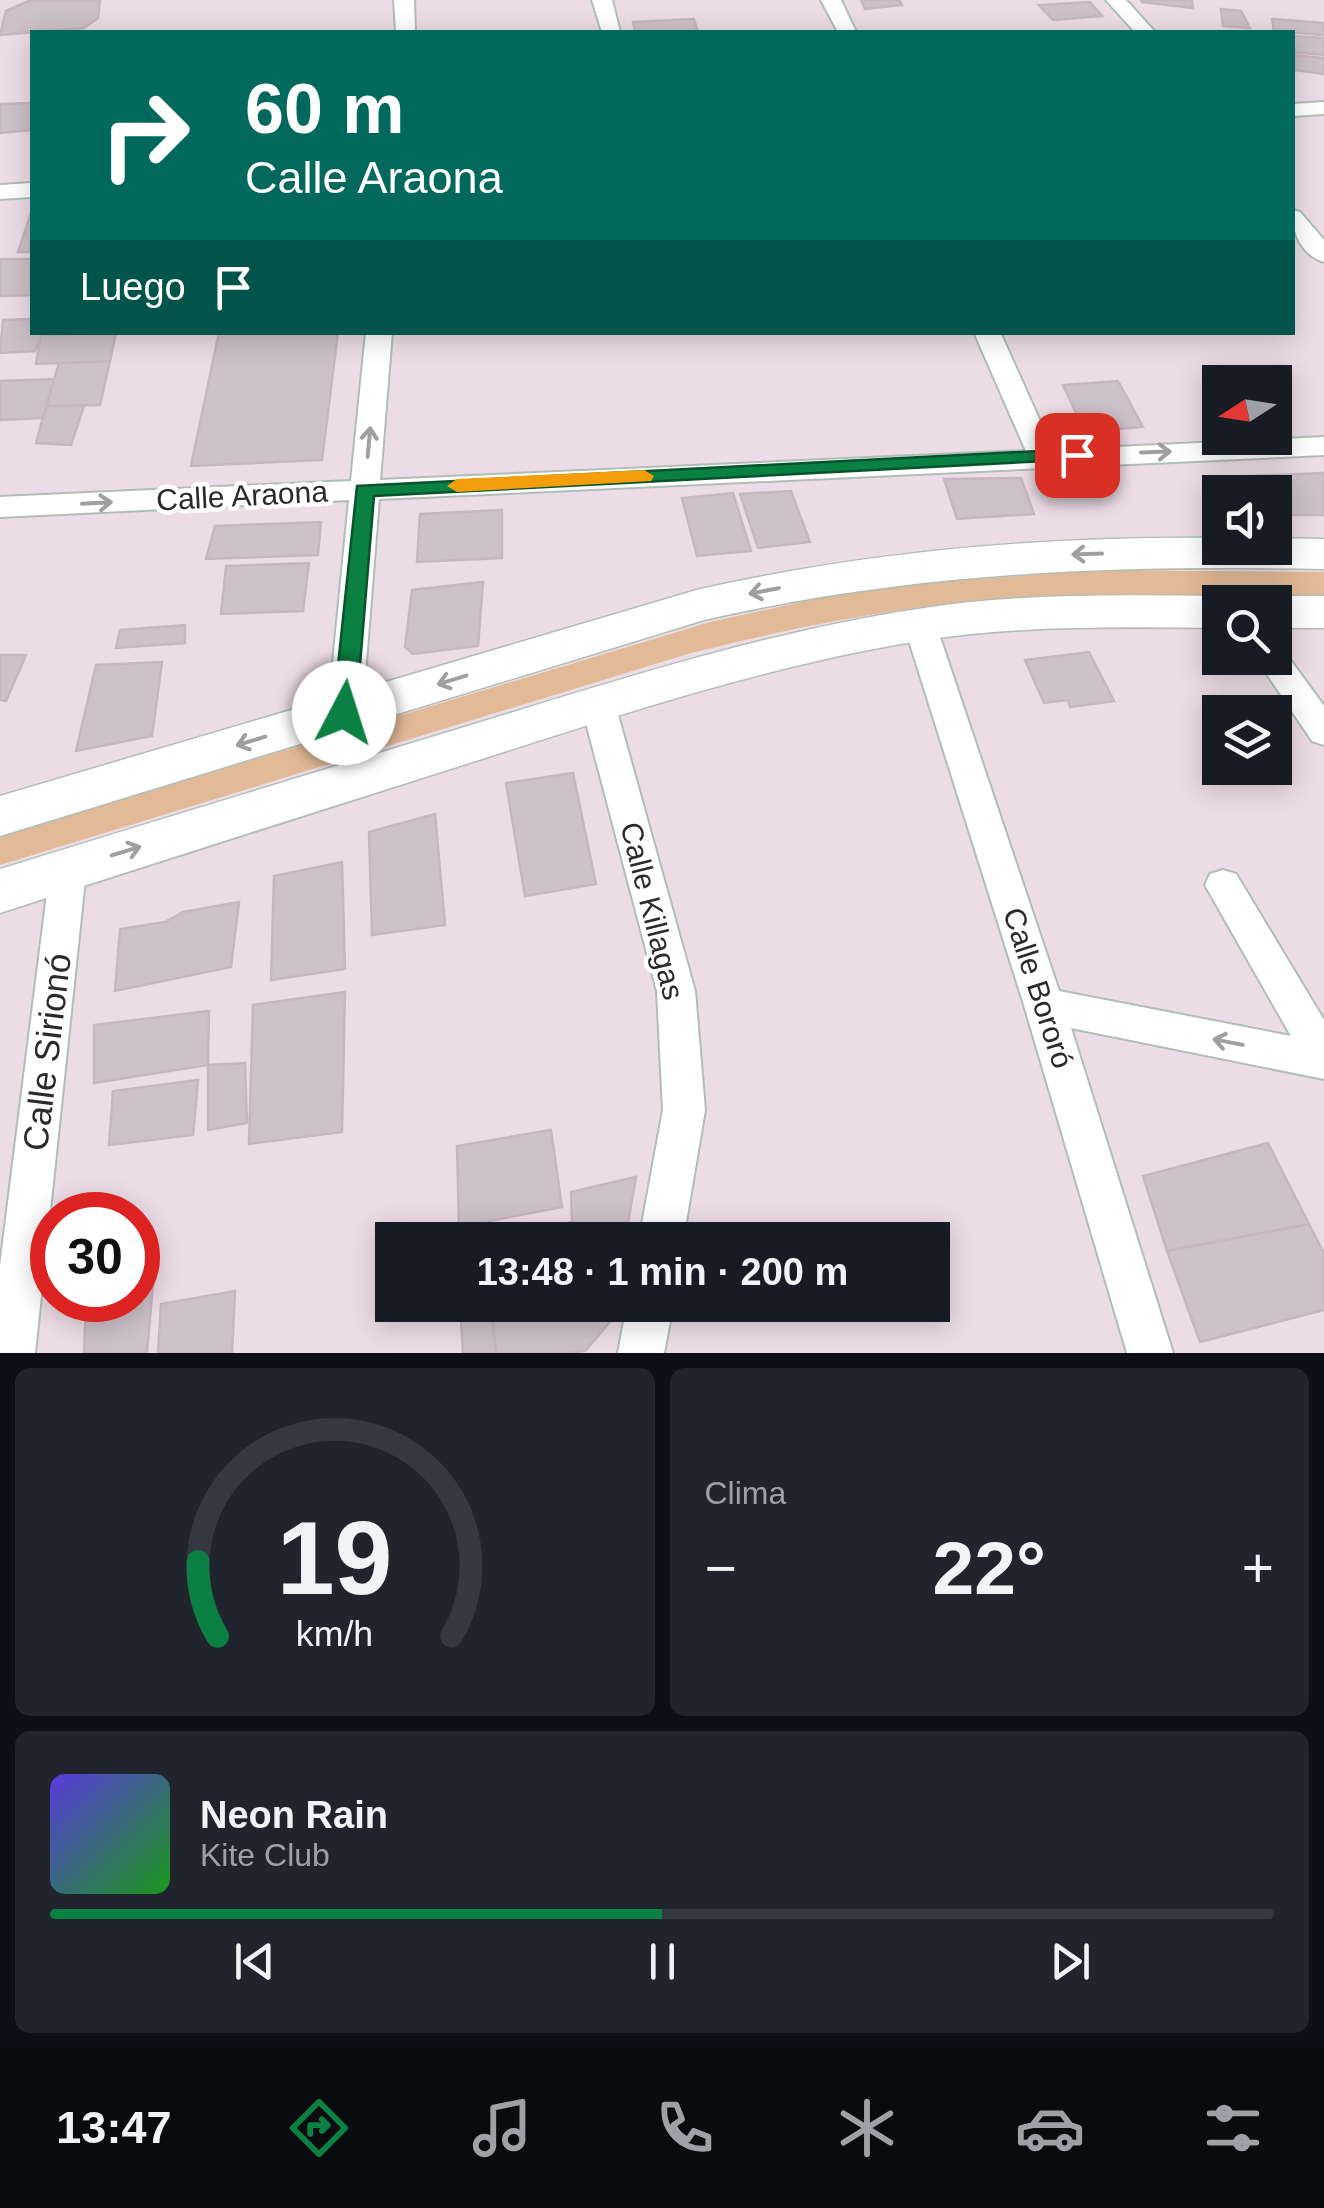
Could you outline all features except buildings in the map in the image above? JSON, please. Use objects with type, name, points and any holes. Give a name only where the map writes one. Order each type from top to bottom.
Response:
[{"type":"main road","points":[[0,816],[700,604],[894,568],[1088,554],[1324,554]]},
{"type":"main road","points":[[0,891],[738,664],[920,625],[1020,614],[1202,612]]},
{"type":"main road","points":[[1292,612],[1324,612]]},
{"type":"street","points":[[404,0],[406,30]]},
{"type":"street","points":[[602,0],[610,30]]},
{"type":"street","points":[[830,0],[847,30]]},
{"type":"street","points":[[1116,0],[1143,30]]},
{"type":"street","points":[[1295,110],[1324,108]]},
{"type":"street","points":[[0,192],[30,190]]},
{"type":"street","points":[[1295,221],[1324,255]]},
{"type":"street","points":[[344,713],[379,335]]},
{"type":"street","points":[[989,335],[1042,456]]},
{"type":"street","name":"Calle Araona","points":[[0,507],[1324,446]]},
{"type":"street","name":"Calle Bororó","points":[[920,625],[1044,1004],[1150,1353]]},
{"type":"street","points":[[1284,675],[1324,732]]},
{"type":"street","name":"Calle Killagas","points":[[598,704],[676,992],[684,1110],[664,1222]]},
{"type":"street","name":"Calle Sirionó","points":[[12,1353],[68,870]]},
{"type":"street","points":[[1223,885],[1324,1058]]},
{"type":"street","points":[[1044,1004],[1324,1058]]},
{"type":"street","points":[[641,1353],[647,1322]]},
{"type":"shaded area","points":[[1094,570],[1324,572],[1324,596],[1292,596],[1292,585],[1202,585],[1202,595],[997,599],[920,607],[805,627],[691,653],[0,865],[0,836],[710,622],[839,594],[902,585]]},
{"type":"slow traffic","points":[[457,486],[644,476]]},
{"type":"route","points":[[344,713],[364,490],[1077,455]]}]
